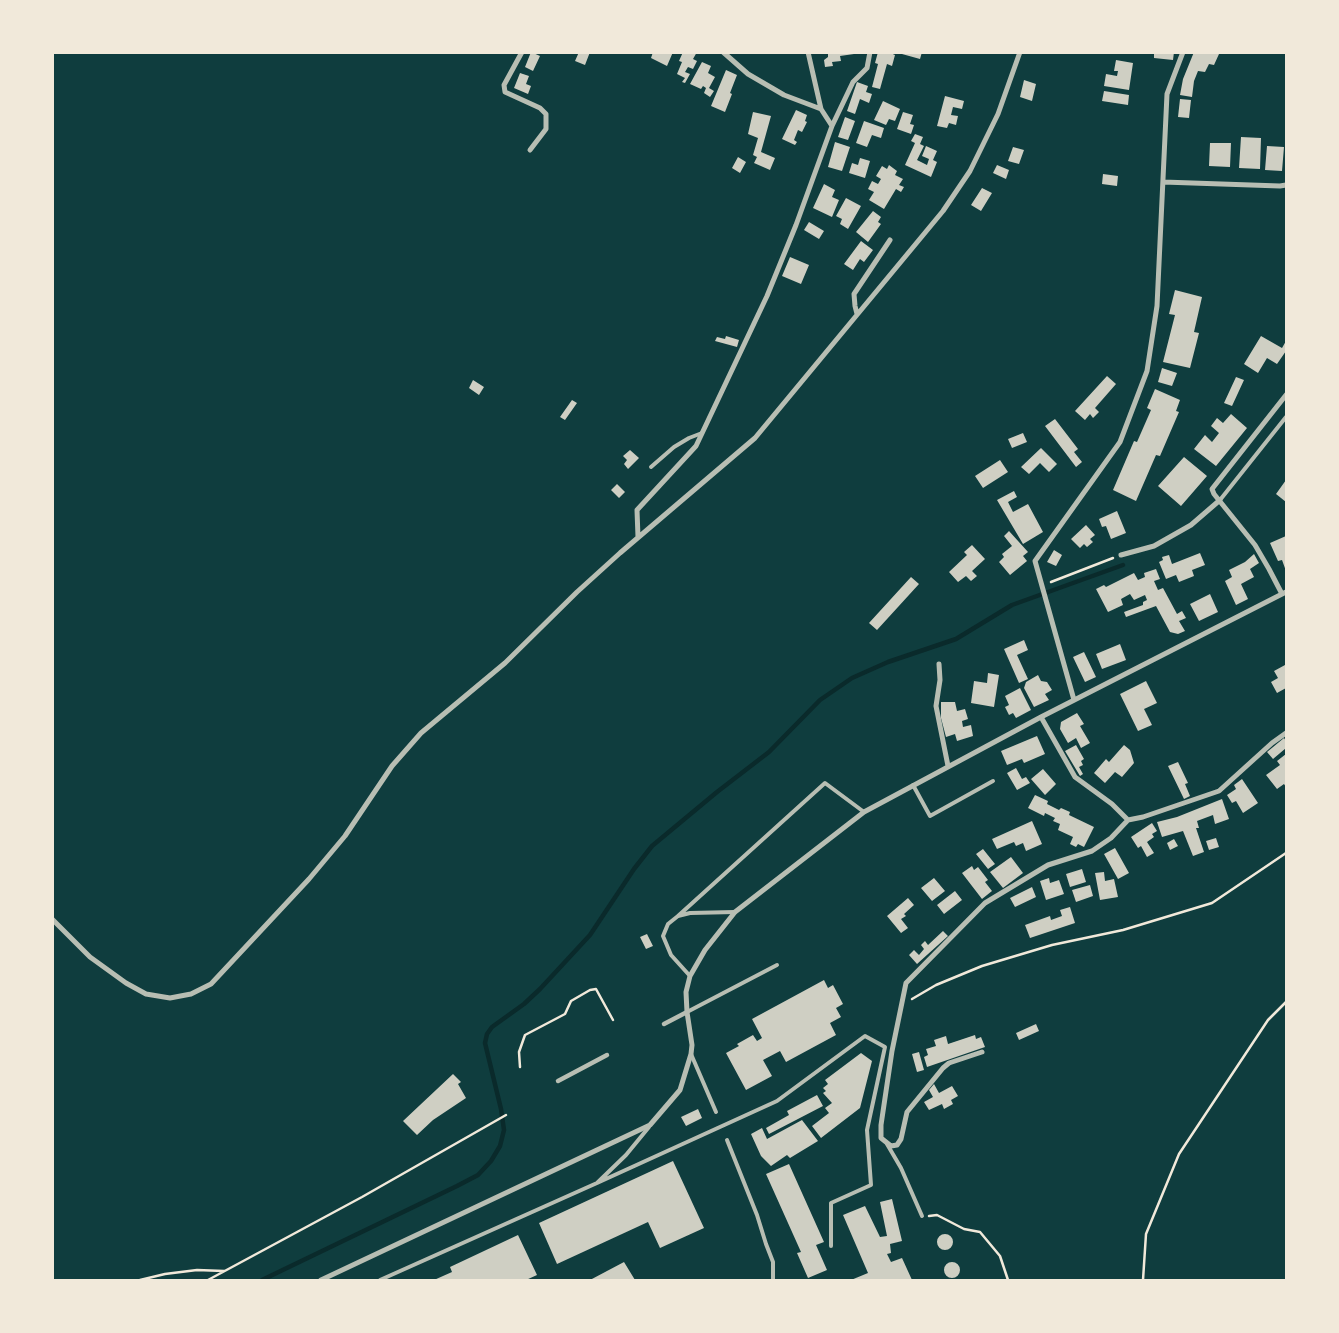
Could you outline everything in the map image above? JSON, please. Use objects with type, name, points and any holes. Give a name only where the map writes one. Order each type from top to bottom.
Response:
[{"type":"street","points":[[522,52],[504,85],[505,92],[540,108],[546,114],[546,129],[530,150]]},
{"type":"street","points":[[723,52],[748,74],[784,95],[821,109]]},
{"type":"street","points":[[808,52],[821,109],[832,126]]},
{"type":"street","points":[[638,537],[637,510],[696,446],[767,296],[796,225],[832,126],[853,82],[867,68],[870,52]]},
{"type":"street","points":[[52,919],[90,957],[126,983],[146,994],[170,998],[191,994],[211,984],[309,879],[345,836],[392,766],[421,733],[505,663],[577,592],[638,537],[755,438],[943,211],[970,171],[998,114],[1020,52]]},
{"type":"street","points":[[1074,700],[1035,561],[1120,442],[1147,371],[1157,306],[1167,94],[1183,52]]},
{"type":"street","points":[[1163,182],[1286,185]]},
{"type":"street","points":[[857,314],[854,306],[854,294],[890,240]]},
{"type":"street","points":[[320,1280],[650,1125],[680,1090],[692,1045],[686,992],[690,976],[705,950],[736,912],[864,812],[1041,717],[1284,593],[1254,545],[1212,489],[1286,395]]},
{"type":"street","points":[[1122,555],[1154,546],[1190,525],[1220,500]]},
{"type":"street","points":[[939,664],[940,680],[936,706],[948,766]]},
{"type":"street","points":[[1041,717],[1075,778],[1112,804],[1128,820]]},
{"type":"street","points":[[982,1052],[943,1068],[908,1112],[901,1139],[897,1144],[891,1146],[881,1138],[881,1125],[892,1051],[906,983],[986,903],[1048,865],[1092,851],[1111,838],[1128,820],[1143,817],[1220,791],[1272,742],[1286,733]]},
{"type":"street","points":[[664,1024],[687,1012]]},
{"type":"street","points":[[558,1081],[607,1055]]},
{"type":"lane","points":[[1220,500],[1286,417]]},
{"type":"lane","points":[[651,467],[674,447],[688,438],[702,433]]},
{"type":"lane","points":[[913,785],[930,816],[993,781]]},
{"type":"lane","points":[[690,976],[671,955],[663,936],[668,924],[825,783],[864,812]]},
{"type":"lane","points":[[678,916],[690,913],[736,912]]},
{"type":"lane","points":[[687,1012],[777,965]]},
{"type":"lane","points":[[380,1280],[777,1102],[865,1036],[885,1047],[867,1130],[871,1185],[830,1203],[831,1246]]},
{"type":"lane","points":[[691,1054],[716,1112]]},
{"type":"lane","points":[[597,1182],[626,1155],[650,1125]]},
{"type":"lane","points":[[727,1140],[757,1215],[773,1262],[773,1280]]},
{"type":"lane","points":[[885,1142],[901,1168],[922,1216]]},
{"type":"path","points":[[1042,585],[1122,555]]},
{"type":"path","points":[[901,1004],[936,985],[982,966],[1052,945],[1123,930],[1212,903],[1286,853]]},
{"type":"path","points":[[520,1067],[519,1052],[525,1035],[565,1014],[571,1001],[590,990],[596,989],[613,1020]]},
{"type":"path","points":[[1143,1280],[1146,1234],[1180,1154],[1268,1020],[1286,1002]]},
{"type":"path","points":[[208,1280],[362,1198],[506,1115]]},
{"type":"path","points":[[922,1216],[937,1215],[964,1229],[980,1232],[1000,1256],[1008,1280]]},
{"type":"path","points":[[140,1280],[189,1271],[225,1271]]},
{"type":"building","points":[[531,52],[540,56],[533,71],[525,67]]},
{"type":"building","points":[[579,52],[590,52],[585,65],[575,61]]},
{"type":"building","points":[[653,52],[673,52],[667,66],[651,58]]},
{"type":"building","points":[[683,52],[697,52],[693,59],[697,61],[693,69],[688,67],[685,72],[690,74],[685,83],[682,82],[685,78],[677,74],[682,62],[679,61]]},
{"type":"building","points":[[828,52],[853,52],[854,54],[840,56],[841,61],[832,62],[833,66],[825,67],[824,60],[828,57]]},
{"type":"building","points":[[878,52],[888,52],[895,55],[892,66],[887,64],[880,89],[872,87],[878,64],[875,63]]},
{"type":"building","points":[[903,52],[922,52],[920,59],[902,54]]},
{"type":"building","points":[[1154,52],[1174,52],[1173,60],[1154,58]]},
{"type":"building","points":[[1194,52],[1219,54],[1214,65],[1209,64],[1205,72],[1198,71],[1194,81],[1192,97],[1180,95],[1183,79]]},
{"type":"building","points":[[1116,60],[1133,63],[1129,90],[1104,86],[1106,74],[1117,76],[1118,71],[1114,71]]},
{"type":"building","points":[[702,62],[711,66],[708,73],[715,77],[709,88],[714,91],[710,97],[704,93],[706,88],[703,86],[701,89],[690,84]]},
{"type":"building","points":[[726,70],[737,75],[725,112],[711,106]]},
{"type":"building","points":[[520,73],[529,76],[526,84],[531,86],[528,94],[514,88]]},
{"type":"building","points":[[1024,80],[1036,84],[1032,101],[1020,97]]},
{"type":"building","points":[[857,82],[868,86],[866,92],[872,94],[869,103],[860,99],[855,114],[847,111]]},
{"type":"building","points":[[1104,91],[1129,95],[1128,105],[1102,101]]},
{"type":"building","points":[[945,96],[964,101],[962,109],[953,107],[951,115],[958,116],[956,125],[949,123],[947,128],[937,126]]},
{"type":"building","points":[[1180,99],[1191,100],[1189,118],[1178,117]]},
{"type":"building","points":[[883,101],[900,109],[895,121],[889,119],[886,125],[874,120]]},
{"type":"building","points":[[796,110],[807,115],[805,121],[807,122],[802,132],[798,130],[794,140],[797,142],[795,145],[782,139]]},
{"type":"building","points":[[753,112],[771,116],[761,152],[775,158],[770,170],[754,163],[757,157],[753,155],[758,138],[748,134]]},
{"type":"building","points":[[903,112],[913,115],[910,124],[914,125],[911,134],[897,129]]},
{"type":"building","points":[[845,117],[855,121],[848,140],[838,137]]},
{"type":"building","points":[[864,121],[884,128],[881,138],[872,135],[867,147],[856,143]]},
{"type":"building","points":[[915,134],[923,137],[920,144],[924,146],[917,160],[927,165],[929,159],[922,156],[926,146],[937,151],[933,160],[937,162],[931,177],[905,165],[915,143],[911,141]]},
{"type":"building","points":[[1241,137],[1261,138],[1260,169],[1239,168]]},
{"type":"building","points":[[835,142],[850,147],[842,171],[828,167]]},
{"type":"building","points":[[1210,143],[1231,143],[1230,167],[1209,166]]},
{"type":"building","points":[[1267,146],[1284,147],[1282,171],[1265,170]]},
{"type":"building","points":[[1013,147],[1024,150],[1019,164],[1008,161]]},
{"type":"building","points":[[738,157],[746,162],[740,173],[732,168]]},
{"type":"building","points":[[860,158],[870,161],[865,178],[849,173],[852,163],[858,165]]},
{"type":"building","points":[[889,165],[897,171],[895,175],[903,179],[899,185],[904,187],[901,192],[896,189],[884,209],[869,200],[874,192],[868,189],[872,181],[878,184],[881,179],[876,176],[882,166],[887,169]]},
{"type":"building","points":[[997,165],[1009,170],[1006,179],[993,173]]},
{"type":"building","points":[[1103,174],[1118,176],[1117,186],[1102,184]]},
{"type":"building","points":[[824,184],[835,190],[832,197],[839,200],[832,217],[813,208]]},
{"type":"building","points":[[982,188],[992,193],[981,211],[971,205]]},
{"type":"building","points":[[846,198],[861,206],[848,229],[840,224],[842,219],[836,216]]},
{"type":"building","points":[[873,211],[881,217],[878,222],[881,224],[868,242],[856,232]]},
{"type":"building","points":[[809,222],[824,231],[819,239],[804,230]]},
{"type":"building","points":[[861,241],[873,250],[864,262],[860,259],[853,270],[844,264]]},
{"type":"building","points":[[790,257],[809,265],[801,284],[782,276]]},
{"type":"building","points":[[1175,290],[1202,297],[1194,332],[1199,333],[1190,368],[1163,362],[1175,315],[1169,314]]},
{"type":"building","points":[[726,336],[739,340],[737,347],[715,341],[717,337],[725,339]]},
{"type":"building","points":[[1261,336],[1282,348],[1286,341],[1286,351],[1277,364],[1267,358],[1258,373],[1244,364]]},
{"type":"building","points":[[1162,368],[1177,373],[1172,386],[1158,382]]},
{"type":"building","points":[[1107,376],[1116,384],[1095,408],[1099,412],[1093,418],[1090,414],[1085,420],[1075,411]]},
{"type":"building","points":[[1236,377],[1244,380],[1232,406],[1224,403]]},
{"type":"building","points":[[473,380],[484,387],[479,395],[469,388]]},
{"type":"building","points":[[1155,389],[1180,400],[1176,411],[1179,412],[1160,456],[1156,455],[1136,501],[1113,490],[1134,441],[1137,442],[1151,410],[1147,408]]},
{"type":"building","points":[[572,400],[577,403],[565,420],[560,417]]},
{"type":"building","points":[[1231,414],[1247,428],[1216,466],[1194,449],[1205,435],[1212,442],[1219,433],[1211,426],[1217,418],[1223,423]]},
{"type":"building","points":[[1055,419],[1078,449],[1074,452],[1082,462],[1076,467],[1045,426]]},
{"type":"building","points":[[1023,433],[1027,442],[1012,448],[1008,439]]},
{"type":"building","points":[[1041,448],[1057,464],[1049,472],[1040,463],[1029,474],[1021,467]]},
{"type":"building","points":[[630,450],[639,458],[628,469],[624,464],[627,460],[623,456]]},
{"type":"building","points":[[1184,457],[1207,476],[1181,506],[1158,486]]},
{"type":"building","points":[[1000,460],[1008,472],[983,488],[975,476]]},
{"type":"building","points":[[1286,480],[1286,502],[1276,494]]},
{"type":"building","points":[[617,484],[625,492],[619,498],[611,490]]},
{"type":"building","points":[[1014,491],[1017,497],[1008,502],[1013,512],[1028,504],[1043,532],[1023,544],[997,500]]},
{"type":"building","points":[[1117,511],[1126,533],[1111,539],[1106,526],[1102,527],[1099,519]]},
{"type":"building","points":[[1086,525],[1095,535],[1090,539],[1093,542],[1087,547],[1084,544],[1080,548],[1071,539]]},
{"type":"building","points":[[1009,531],[1028,552],[1023,556],[1027,561],[1010,575],[999,562],[1004,557],[1002,554],[1012,546],[1004,536]]},
{"type":"building","points":[[1286,536],[1286,571],[1282,560],[1278,561],[1270,543]]},
{"type":"building","points":[[972,545],[985,559],[972,571],[977,576],[971,581],[966,576],[958,582],[949,572],[967,555],[964,552]]},
{"type":"building","points":[[1054,550],[1062,555],[1056,566],[1047,562]]},
{"type":"building","points":[[1200,553],[1205,565],[1192,570],[1194,576],[1179,582],[1176,575],[1166,579],[1159,562],[1163,560],[1162,557],[1169,555],[1172,564]]},
{"type":"building","points":[[1254,554],[1259,563],[1250,569],[1254,577],[1241,584],[1248,599],[1236,605],[1225,581],[1232,577],[1229,570],[1245,562]]},
{"type":"building","points":[[1156,569],[1160,579],[1154,581],[1158,590],[1163,588],[1177,614],[1182,611],[1186,618],[1179,621],[1185,631],[1178,634],[1170,632],[1156,606],[1126,617],[1124,612],[1143,605],[1143,602],[1147,600],[1145,595],[1134,600],[1130,594],[1121,599],[1123,605],[1108,612],[1096,589],[1104,585],[1106,587],[1134,573],[1138,580],[1145,577],[1144,573]]},
{"type":"building","points":[[911,577],[919,584],[877,630],[869,623]]},
{"type":"building","points":[[1210,594],[1218,612],[1199,621],[1190,604]]},
{"type":"building","points":[[1024,640],[1028,650],[1017,655],[1028,679],[1019,683],[1004,649]]},
{"type":"building","points":[[1120,644],[1126,660],[1102,669],[1096,654]]},
{"type":"building","points":[[1084,652],[1096,677],[1085,682],[1073,657]]},
{"type":"building","points":[[1285,665],[1286,688],[1277,693],[1271,682],[1278,678],[1274,671]]},
{"type":"building","points":[[988,673],[999,675],[994,707],[971,703],[974,681],[987,683]]},
{"type":"building","points":[[1038,675],[1041,681],[1047,682],[1052,690],[1045,694],[1049,700],[1034,707],[1024,688],[1026,682]]},
{"type":"building","points":[[1146,681],[1157,703],[1144,709],[1152,725],[1138,731],[1120,694]]},
{"type":"building","points":[[1020,688],[1031,710],[1016,718],[1013,713],[1009,715],[1005,707],[1009,705],[1005,696]]},
{"type":"building","points":[[941,702],[955,702],[957,711],[965,709],[968,719],[962,721],[963,727],[971,725],[973,736],[957,741],[955,734],[946,737],[941,718]]},
{"type":"building","points":[[1077,713],[1084,724],[1080,726],[1090,743],[1081,748],[1076,738],[1068,743],[1060,729],[1061,722]]},
{"type":"building","points":[[1037,736],[1045,754],[1024,763],[1022,759],[1007,765],[1001,751]]},
{"type":"building","points":[[1284,738],[1286,748],[1273,759],[1267,752]]},
{"type":"building","points":[[1076,745],[1084,759],[1081,761],[1083,765],[1079,767],[1083,774],[1080,776],[1065,751]]},
{"type":"building","points":[[1124,745],[1130,750],[1134,763],[1122,777],[1115,772],[1105,783],[1094,773],[1106,759],[1109,762]]},
{"type":"building","points":[[1286,754],[1286,787],[1284,784],[1277,789],[1266,775],[1280,765],[1277,761]]},
{"type":"building","points":[[1178,762],[1188,783],[1185,784],[1190,796],[1184,799],[1168,766]]},
{"type":"building","points":[[1016,768],[1022,779],[1026,777],[1030,783],[1017,790],[1007,773]]},
{"type":"building","points":[[1043,769],[1056,784],[1045,795],[1031,779]]},
{"type":"building","points":[[1242,779],[1258,803],[1243,813],[1236,801],[1232,803],[1227,795],[1236,789],[1234,785]]},
{"type":"building","points":[[1035,795],[1048,801],[1047,804],[1059,810],[1061,808],[1070,812],[1069,815],[1094,827],[1084,847],[1078,844],[1076,847],[1070,844],[1073,837],[1058,830],[1060,824],[1053,821],[1055,818],[1045,813],[1044,816],[1028,808]]},
{"type":"building","points":[[1222,799],[1229,819],[1215,824],[1213,815],[1197,821],[1199,828],[1196,828],[1204,852],[1193,856],[1183,831],[1162,837],[1157,822],[1177,817]]},
{"type":"building","points":[[1032,821],[1042,844],[1026,851],[1023,843],[1016,846],[1014,842],[997,849],[992,839]]},
{"type":"building","points":[[1152,823],[1157,831],[1152,834],[1154,837],[1147,842],[1154,853],[1147,857],[1141,846],[1138,848],[1131,837]]},
{"type":"building","points":[[1216,838],[1219,847],[1209,850],[1206,841]]},
{"type":"building","points":[[1174,839],[1178,846],[1170,850],[1167,843]]},
{"type":"building","points":[[1115,848],[1129,873],[1118,879],[1104,854]]},
{"type":"building","points":[[983,849],[995,864],[988,869],[976,854]]},
{"type":"building","points":[[1011,857],[1023,873],[1003,888],[990,872]]},
{"type":"building","points":[[972,866],[974,870],[978,867],[988,880],[985,882],[992,891],[982,899],[962,873]]},
{"type":"building","points":[[1082,869],[1086,882],[1070,887],[1066,874]]},
{"type":"building","points":[[1104,872],[1105,881],[1114,879],[1118,897],[1100,900],[1095,873]]},
{"type":"building","points":[[934,878],[945,891],[932,901],[921,888]]},
{"type":"building","points":[[1049,878],[1050,883],[1059,880],[1064,894],[1046,900],[1040,881]]},
{"type":"building","points":[[1090,885],[1093,896],[1076,902],[1072,890]]},
{"type":"building","points":[[1032,887],[1036,897],[1015,907],[1010,898]]},
{"type":"building","points":[[955,891],[962,900],[944,914],[937,905]]},
{"type":"building","points":[[908,898],[914,905],[904,914],[906,916],[901,919],[908,928],[901,933],[887,916]]},
{"type":"building","points":[[1070,907],[1075,923],[1030,938],[1025,925],[1050,916],[1051,920],[1062,916],[1060,910]]},
{"type":"building","points":[[943,931],[948,936],[917,964],[909,955],[914,950],[919,955],[924,949],[921,945],[925,941],[928,945]]},
{"type":"building","points":[[647,934],[653,946],[646,949],[640,937]]},
{"type":"building","points":[[824,980],[828,988],[833,985],[843,1004],[836,1008],[841,1017],[830,1023],[836,1035],[786,1062],[780,1051],[763,1060],[772,1076],[746,1090],[726,1053],[753,1035],[757,1041],[762,1038],[752,1019]]},
{"type":"building","points":[[1036,1024],[1039,1031],[1019,1040],[1016,1033]]},
{"type":"building","points":[[975,1035],[976,1039],[981,1037],[985,1047],[927,1067],[924,1057],[928,1055],[926,1049],[936,1046],[934,1040],[946,1036],[948,1044]]},
{"type":"building","points":[[919,1052],[924,1070],[917,1072],[912,1054]]},
{"type":"building","points":[[861,1053],[872,1061],[860,1108],[821,1138],[812,1126],[829,1113],[825,1108],[832,1103],[823,1093],[826,1091],[823,1088],[828,1084],[825,1080]]},
{"type":"building","points":[[453,1074],[461,1082],[458,1084],[466,1098],[433,1120],[417,1135],[403,1121]]},
{"type":"building","points":[[934,1084],[939,1093],[952,1086],[958,1096],[951,1100],[953,1104],[944,1109],[942,1104],[929,1110],[924,1102],[933,1097],[929,1090]]},
{"type":"building","points":[[817,1095],[823,1106],[769,1134],[766,1128],[789,1115],[787,1111]]},
{"type":"building","points":[[698,1109],[702,1118],[686,1126],[681,1117]]},
{"type":"building","points":[[802,1120],[818,1141],[790,1158],[787,1155],[771,1166],[761,1156],[751,1134],[762,1128],[767,1139]]},
{"type":"building","points":[[673,1161],[704,1228],[660,1248],[648,1222],[557,1264],[539,1223]]},
{"type":"building","points":[[789,1164],[824,1242],[816,1245],[827,1270],[808,1278],[797,1253],[801,1252],[766,1174]]},
{"type":"building","points":[[892,1199],[902,1241],[890,1244],[891,1253],[887,1254],[891,1262],[902,1258],[912,1280],[851,1280],[868,1273],[843,1215],[865,1206],[880,1237],[887,1236],[880,1202]]},
{"type":"building","points":[[945,1234],[951,1236],[953,1242],[951,1248],[945,1250],[939,1248],[937,1242],[939,1236]]},
{"type":"building","points":[[518,1235],[537,1275],[526,1280],[434,1280],[452,1272],[450,1267]]},
{"type":"building","points":[[624,1262],[635,1280],[590,1280]]},
{"type":"building","points":[[949,1262],[955,1262],[960,1267],[958,1276],[949,1278],[944,1273],[944,1267]]},
{"type":"waterway","points":[[262,1280],[478,1175],[491,1161],[500,1146],[504,1130],[501,1109],[485,1043],[487,1034],[492,1027],[524,1004],[540,989],[590,935],[634,869],[652,846],[769,752],[820,700],[852,678],[888,662],[956,639],[1012,605],[1123,565]]}]
